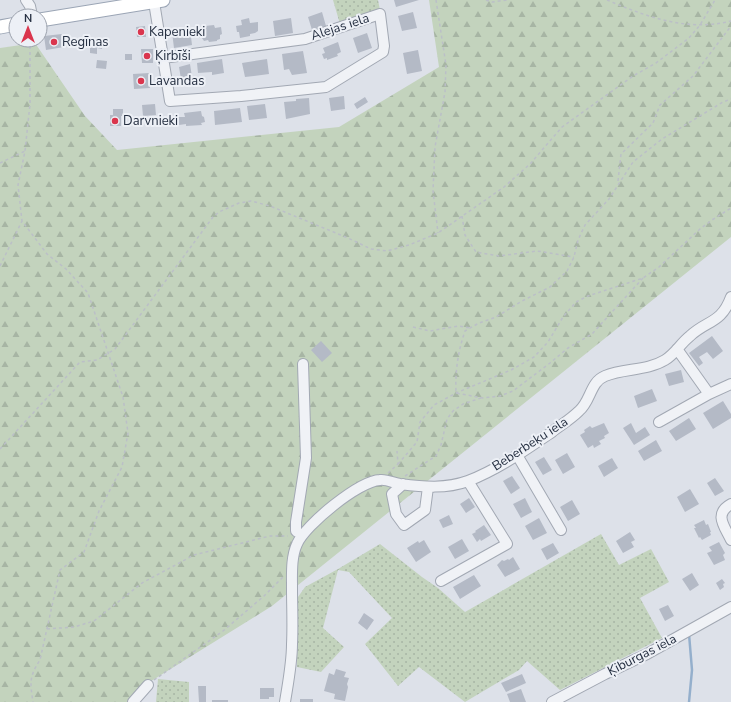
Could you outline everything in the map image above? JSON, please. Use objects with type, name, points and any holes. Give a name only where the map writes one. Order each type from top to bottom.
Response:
[{"type":"main road","points":[[48,19],[158,1]]},
{"type":"street","points":[[158,1],[163,58]]},
{"type":"street","name":"Alejas iela","points":[[380,14],[384,46],[383,52],[326,87],[241,96],[170,101],[163,58],[305,39],[380,14]]},
{"type":"street","name":"Beberbeķu iela","points":[[381,480],[428,488],[448,487],[468,481],[487,472],[517,456],[580,411],[598,380],[606,375],[648,367],[665,360],[691,334],[715,321],[723,312],[731,297]]},
{"type":"street","points":[[677,349],[709,394]]},
{"type":"street","points":[[302,536],[296,531],[296,522],[306,458],[303,364]]},
{"type":"street","points":[[659,422],[709,394],[731,384]]},
{"type":"street","points":[[517,456],[561,530]]},
{"type":"street","points":[[285,702],[292,646],[292,568],[297,544],[302,536],[331,506],[352,492],[373,482],[381,480]]},
{"type":"street","points":[[441,581],[507,544],[468,481]]},
{"type":"street","points":[[399,484],[392,494],[396,514],[404,525],[425,510],[428,488]]},
{"type":"street","points":[[731,504],[726,507],[722,513],[721,519],[731,540]]},
{"type":"street","name":"Ķiburgas iela","points":[[552,702],[647,654],[731,607]]},
{"type":"street","points":[[133,702],[148,685]]},
{"type":"path","points":[[436,0],[446,65],[445,92],[435,147],[433,191],[438,233]]},
{"type":"path","points":[[486,0],[492,2],[507,0]]},
{"type":"path","points":[[607,0],[636,12],[670,22],[700,25],[718,24],[731,21]]},
{"type":"path","points":[[0,449],[80,362],[97,360],[115,349],[149,306],[213,217],[219,212],[239,203],[251,201],[270,206],[371,249],[387,251],[409,245],[438,233],[504,187],[530,164],[562,127],[633,76],[656,63],[689,38],[700,25],[716,0]]},
{"type":"path","points":[[618,183],[621,154],[653,123],[660,105],[693,76],[731,26]]},
{"type":"path","points":[[30,48],[30,104],[25,151],[18,185],[22,221],[47,254],[66,269],[88,293],[123,397],[128,433],[122,466],[98,510],[84,552],[60,570],[40,660],[33,672],[30,685],[33,702]]},
{"type":"path","points":[[456,393],[455,377],[465,331],[479,323],[496,317],[522,301],[550,288],[567,271],[574,257],[578,240],[585,225],[609,199],[633,162],[662,139],[723,102],[731,99]]},
{"type":"path","points":[[0,163],[25,151]]},
{"type":"path","points":[[399,484],[436,456],[441,445],[447,419],[452,411],[463,404],[483,398],[500,396],[513,391],[568,348],[592,334],[643,278],[659,267],[706,225],[731,208]]},
{"type":"path","points":[[462,216],[465,235],[476,252],[499,256],[537,251],[574,257]]},
{"type":"path","points":[[0,266],[22,221]]},
{"type":"path","points":[[381,480],[418,442],[420,422],[434,404],[511,370],[534,357],[548,342],[563,317],[576,302],[588,296],[643,278]]},
{"type":"path","points":[[413,327],[430,332],[458,326],[470,328]]},
{"type":"path","points":[[456,393],[483,398]]},
{"type":"path","points":[[397,451],[398,464]]},
{"type":"path","points":[[47,629],[74,627],[94,621],[142,583],[194,555],[270,536],[302,536]]},
{"type":"path","points":[[148,685],[222,631],[264,596],[292,568]]},
{"type":"green space","points":[[333,0],[378,0],[380,10],[340,24]]},
{"type":"green space","points":[[429,0],[731,0],[731,237],[272,606],[148,683],[129,702],[0,702],[0,48],[38,48],[85,116],[117,150],[339,127],[439,67]]},
{"type":"green space","points":[[601,534],[619,565],[651,549],[669,582],[640,598],[662,638],[560,690],[527,661],[519,670],[465,702],[419,667],[398,686],[365,644],[392,618],[349,572],[338,570],[323,628],[344,647],[321,672],[297,667],[298,597],[305,587],[380,544],[438,588],[465,612]]},
{"type":"green space","points":[[158,679],[189,682],[189,702],[156,702]]},
{"type":"building","points":[[394,0],[419,0],[396,7]]},
{"type":"building","points":[[322,12],[326,26],[312,30],[308,17]]},
{"type":"building","points":[[413,12],[417,28],[402,31],[398,16]]},
{"type":"building","points":[[249,18],[250,23],[258,22],[258,31],[250,34],[250,36],[240,38],[236,26],[242,25],[241,20]]},
{"type":"building","points":[[291,18],[293,33],[275,36],[273,21]]},
{"type":"building","points":[[214,25],[215,28],[221,27],[222,34],[220,35],[220,39],[209,42],[208,40],[204,41],[202,38],[199,38],[198,30],[205,29],[205,26]]},
{"type":"building","name":"Kapenieki","points":[[145,26],[146,37],[137,37],[136,27]]},
{"type":"building","points":[[190,29],[192,45],[174,48],[172,32]]},
{"type":"building","points":[[367,33],[372,48],[358,53],[353,38]]},
{"type":"building","name":"Regīnas","points":[[62,34],[64,47],[46,50],[46,48],[48,48],[48,36]]},
{"type":"building","points":[[83,37],[103,39],[102,49],[97,48],[97,54],[90,53],[90,47],[82,46]]},
{"type":"building","points":[[338,42],[341,52],[337,54],[338,56],[327,60],[327,58],[324,59],[322,54],[325,53],[323,48]]},
{"type":"building","name":"Ķirbīši","points":[[141,49],[153,49],[153,63],[142,63]]},
{"type":"building","points":[[418,50],[422,71],[407,74],[403,53]]},
{"type":"building","points":[[303,51],[307,73],[292,75],[289,69],[284,70],[282,54]]},
{"type":"building","points":[[125,54],[132,54],[132,60],[125,60]]},
{"type":"building","points":[[222,59],[224,73],[212,75],[212,72],[198,73],[197,63]]},
{"type":"building","points":[[267,59],[269,74],[245,77],[242,63]]},
{"type":"building","points":[[97,60],[107,61],[106,69],[96,68]]},
{"type":"building","points":[[190,64],[192,77],[181,79],[179,67]]},
{"type":"building","name":"Lavandas","points":[[149,73],[150,88],[134,89],[133,74]]},
{"type":"building","points":[[344,96],[345,109],[331,111],[329,98]]},
{"type":"building","points":[[365,97],[368,102],[357,109],[354,104]]},
{"type":"building","points":[[309,98],[310,114],[286,119],[284,102]]},
{"type":"building","points":[[155,104],[156,115],[143,116],[142,105]]},
{"type":"building","points":[[265,104],[267,118],[249,120],[247,106]]},
{"type":"building","points":[[240,108],[242,122],[215,125],[214,111]]},
{"type":"building","name":"Darvnieki","points":[[113,109],[123,109],[121,126],[110,126],[110,115],[113,115]]},
{"type":"building","points":[[201,111],[205,122],[201,123],[202,125],[179,125],[178,117],[185,117],[184,113]]},
{"type":"building","points":[[712,336],[723,351],[713,359],[707,352],[699,357],[703,363],[699,366],[689,353]]},
{"type":"building","points":[[321,341],[332,353],[322,362],[311,350]]},
{"type":"building","points":[[681,370],[684,382],[669,386],[665,374]]},
{"type":"building","points":[[652,389],[657,401],[638,408],[634,396]]},
{"type":"building","points":[[723,401],[731,414],[731,418],[713,429],[703,413]]},
{"type":"building","points":[[689,418],[696,429],[676,441],[669,431]]},
{"type":"building","points":[[604,423],[609,433],[604,436],[605,438],[599,441],[601,444],[594,448],[593,445],[588,448],[580,435],[590,426],[592,428]]},
{"type":"building","points":[[631,423],[636,433],[645,427],[650,435],[634,445],[623,428]]},
{"type":"building","points":[[656,440],[662,451],[644,461],[638,451]]},
{"type":"building","points":[[567,453],[575,467],[563,474],[555,460]]},
{"type":"building","points":[[544,457],[552,470],[543,475],[535,462]]},
{"type":"building","points":[[612,458],[618,468],[604,477],[598,466]]},
{"type":"building","points":[[512,476],[520,488],[511,494],[503,481]]},
{"type":"building","points":[[715,478],[724,491],[715,496],[707,483]]},
{"type":"building","points":[[690,489],[699,504],[685,512],[677,497]]},
{"type":"building","points":[[469,498],[475,507],[466,513],[460,504]]},
{"type":"building","points":[[525,498],[532,512],[521,518],[513,504]]},
{"type":"building","points":[[572,500],[580,514],[568,521],[560,507]]},
{"type":"building","points":[[449,515],[453,524],[443,528],[439,520]]},
{"type":"building","points":[[539,518],[547,533],[533,540],[525,526]]},
{"type":"building","points":[[704,520],[706,525],[708,524],[711,535],[702,540],[700,537],[699,538],[694,525]]},
{"type":"building","points":[[484,525],[491,535],[481,541],[480,539],[477,542],[472,534]]},
{"type":"building","points":[[630,532],[635,540],[631,542],[634,547],[623,553],[616,541]]},
{"type":"building","points":[[462,539],[469,551],[455,559],[448,547]]},
{"type":"building","points":[[424,540],[431,552],[416,562],[407,548],[418,541],[419,543]]},
{"type":"building","points":[[719,542],[725,553],[723,555],[725,560],[714,565],[707,553],[712,551],[709,547]]},
{"type":"building","points":[[553,543],[559,553],[547,560],[541,549]]},
{"type":"building","points":[[513,557],[520,569],[505,577],[497,565],[502,560],[509,560]]},
{"type":"building","points":[[692,573],[699,585],[690,591],[682,579]]},
{"type":"building","points":[[474,575],[481,586],[460,599],[453,587]]},
{"type":"building","points":[[722,579],[725,583],[723,584],[724,587],[720,590],[716,583]]},
{"type":"building","points":[[668,605],[674,616],[665,621],[659,609]]},
{"type":"building","points":[[364,613],[374,620],[367,630],[358,623]]},
{"type":"building","points":[[336,669],[346,672],[344,677],[349,678],[345,701],[334,699],[335,694],[324,691],[329,673],[334,675]]},
{"type":"building","points":[[522,674],[526,683],[506,692],[501,683]]},
{"type":"building","points":[[198,686],[206,686],[206,702],[199,702]]},
{"type":"building","points":[[260,688],[274,688],[274,697],[269,697],[269,699],[260,699]]},
{"type":"building","points":[[521,689],[526,702],[510,702],[507,694]]},
{"type":"building","points":[[300,699],[313,699],[313,702],[300,702]]},
{"type":"building","points":[[212,700],[228,700],[228,702],[212,702]]},
{"type":"waterway","points":[[689,634],[692,670],[689,702]]},
{"type":"place","name":"Kapenieki","points":[[141,32]]},
{"type":"place","name":"Regīnas","points":[[54,42]]},
{"type":"place","name":"Ķirbīši","points":[[147,56]]},
{"type":"place","name":"Lavandas","points":[[141,81]]},
{"type":"place","name":"Darvnieki","points":[[115,121]]}]
